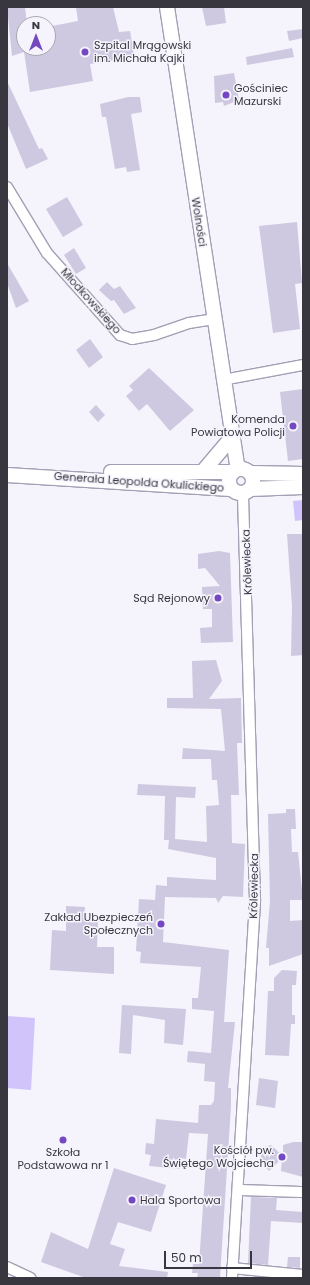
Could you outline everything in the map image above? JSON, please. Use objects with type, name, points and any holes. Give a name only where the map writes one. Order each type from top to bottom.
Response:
[{"type":"street","name":"Wolności","points":[[167,7],[232,437],[235,470],[229,482],[246,493]]},
{"type":"street","name":"Młodkowskiego","points":[[7,187],[47,253],[120,335],[132,339],[154,335],[189,323],[214,319]]},
{"type":"street","points":[[223,380],[303,365]]},
{"type":"street","points":[[205,469],[232,437]]},
{"type":"street","name":"Generała Leopolda Okulickiego","points":[[47,476],[205,469],[235,470],[252,474],[303,474]]},
{"type":"street","points":[[246,493],[252,474]]},
{"type":"street","name":"Generała Leopolda Okulickiego","points":[[7,475],[47,476],[246,493],[303,487]]},
{"type":"street","name":"Królewiecka","points":[[232,1273],[255,900],[246,493]]},
{"type":"street","points":[[238,1190],[303,1192]]},
{"type":"street","points":[[7,1267],[31,1278]]},
{"type":"street","points":[[232,1273],[303,1275]]},
{"type":"shaded area","points":[[303,500],[303,520],[295,521],[293,501]]},
{"type":"shaded area","points":[[7,1016],[35,1018],[31,1090],[7,1088]]},
{"type":"building","points":[[7,7],[25,7],[26,16],[16,16],[16,55],[12,56]]},
{"type":"building","points":[[76,7],[113,7],[119,32],[130,31],[134,54],[129,61],[124,59],[90,64],[93,81],[30,92],[25,56],[56,56],[56,25],[78,21]]},
{"type":"building","points":[[202,7],[224,7],[226,23],[206,26]]},
{"type":"building","points":[[303,29],[303,38],[289,41],[287,31]]},
{"type":"building","points":[[292,48],[294,57],[247,65],[246,57]]},
{"type":"building","name":"Gościniec Mazurski","points":[[234,73],[239,100],[224,106],[223,102],[215,103],[214,76]]},
{"type":"building","points":[[7,81],[39,149],[42,148],[48,159],[26,169],[7,123]]},
{"type":"building","points":[[128,97],[140,97],[142,112],[131,114],[140,170],[127,172],[126,167],[115,169],[106,117],[102,117],[100,104]]},
{"type":"building","points":[[67,197],[83,225],[63,237],[46,209]]},
{"type":"building","points":[[297,222],[302,283],[295,284],[300,329],[273,333],[259,226]]},
{"type":"building","points":[[74,248],[86,268],[76,274],[64,255]]},
{"type":"building","points":[[7,263],[29,301],[16,308],[7,283]]},
{"type":"building","points":[[107,282],[114,289],[120,286],[136,308],[124,314],[114,300],[111,301],[99,290]]},
{"type":"building","points":[[90,339],[103,357],[89,368],[76,350]]},
{"type":"building","points":[[149,368],[194,410],[170,431],[147,404],[139,411],[126,396],[133,390],[129,386]]},
{"type":"building","name":"Komenda Powiatowa Policji","points":[[303,389],[303,459],[288,461],[280,392]]},
{"type":"building","points":[[96,405],[105,415],[98,422],[89,412]]},
{"type":"building","points":[[287,534],[303,534],[303,655],[291,656],[292,606]]},
{"type":"building","name":"Sąd Rejonowy","points":[[219,551],[230,553],[233,642],[201,643],[200,628],[212,627],[212,609],[203,609],[202,587],[220,586],[205,568],[198,569],[198,554]]},
{"type":"building","points":[[216,660],[222,681],[209,699],[241,698],[242,743],[237,743],[239,795],[231,795],[232,843],[245,844],[243,897],[223,896],[218,903],[216,898],[165,897],[163,942],[229,950],[224,1022],[235,1022],[228,1088],[231,1088],[231,1106],[220,1278],[197,1278],[198,1273],[192,1273],[193,1264],[199,1264],[208,1134],[189,1133],[186,1159],[181,1158],[180,1169],[149,1166],[151,1155],[145,1154],[146,1143],[154,1144],[156,1119],[198,1123],[199,1105],[211,1105],[214,1101],[215,1082],[204,1081],[205,1064],[187,1062],[188,1051],[211,1053],[214,1011],[192,1009],[192,998],[198,998],[201,967],[140,963],[141,952],[136,951],[139,899],[155,900],[156,885],[167,886],[167,877],[216,880],[216,858],[168,849],[169,840],[164,840],[165,796],[137,795],[138,784],[196,787],[195,798],[176,797],[175,839],[207,842],[206,806],[219,805],[217,780],[212,780],[211,759],[182,759],[183,748],[225,751],[221,709],[167,708],[167,698],[193,698],[192,661]]},
{"type":"building","points":[[286,809],[295,809],[296,829],[291,829],[292,852],[298,852],[303,900],[290,900],[290,921],[303,920],[303,954],[269,966],[269,948],[266,948],[270,901],[268,814],[286,813]]},
{"type":"building","points":[[66,906],[85,907],[84,919],[98,920],[97,947],[114,947],[114,974],[50,970],[52,930],[66,931]]},
{"type":"building","points":[[282,970],[297,971],[296,985],[292,985],[292,1015],[295,1015],[295,1024],[291,1024],[289,1056],[265,1055],[268,991],[274,991],[274,978]]},
{"type":"building","points":[[122,1005],[186,1009],[183,1045],[164,1043],[165,1020],[133,1015],[131,1054],[119,1053]]},
{"type":"building","points":[[259,1078],[278,1081],[275,1108],[256,1105]]},
{"type":"building","name":"Kościół pw. Świętego Wojciecha","points":[[293,1142],[303,1142],[303,1177],[281,1171],[282,1158],[269,1171],[261,1161],[261,1148],[271,1145],[283,1156],[283,1145]]},
{"type":"building","points":[[114,1168],[166,1185],[151,1232],[118,1222],[110,1244],[125,1249],[119,1266],[168,1272],[167,1278],[86,1278],[41,1262],[51,1232],[88,1249]]},
{"type":"building","points":[[251,1197],[277,1198],[276,1210],[303,1212],[303,1223],[271,1221],[268,1265],[248,1263]]},
{"type":"building","points":[[288,1257],[300,1257],[300,1268],[287,1267]]},
{"type":"place","name":"Szpital Mrągowski im. Michała Kajki","points":[[85,52]]},
{"type":"place","name":"Gościniec Mazurski","points":[[226,95]]},
{"type":"place","name":"Komenda Powiatowa Policji","points":[[293,426]]},
{"type":"place","name":"Sąd Rejonowy","points":[[218,598]]},
{"type":"place","name":"Zakład Ubezpieczeń Społecznych","points":[[161,924]]},
{"type":"place","name":"Szkoła Podstawowa nr 1","points":[[63,1140]]},
{"type":"place","name":"Kościół pw. Świętego Wojciecha","points":[[282,1157]]},
{"type":"place","name":"Hala Sportowa","points":[[132,1200]]}]
